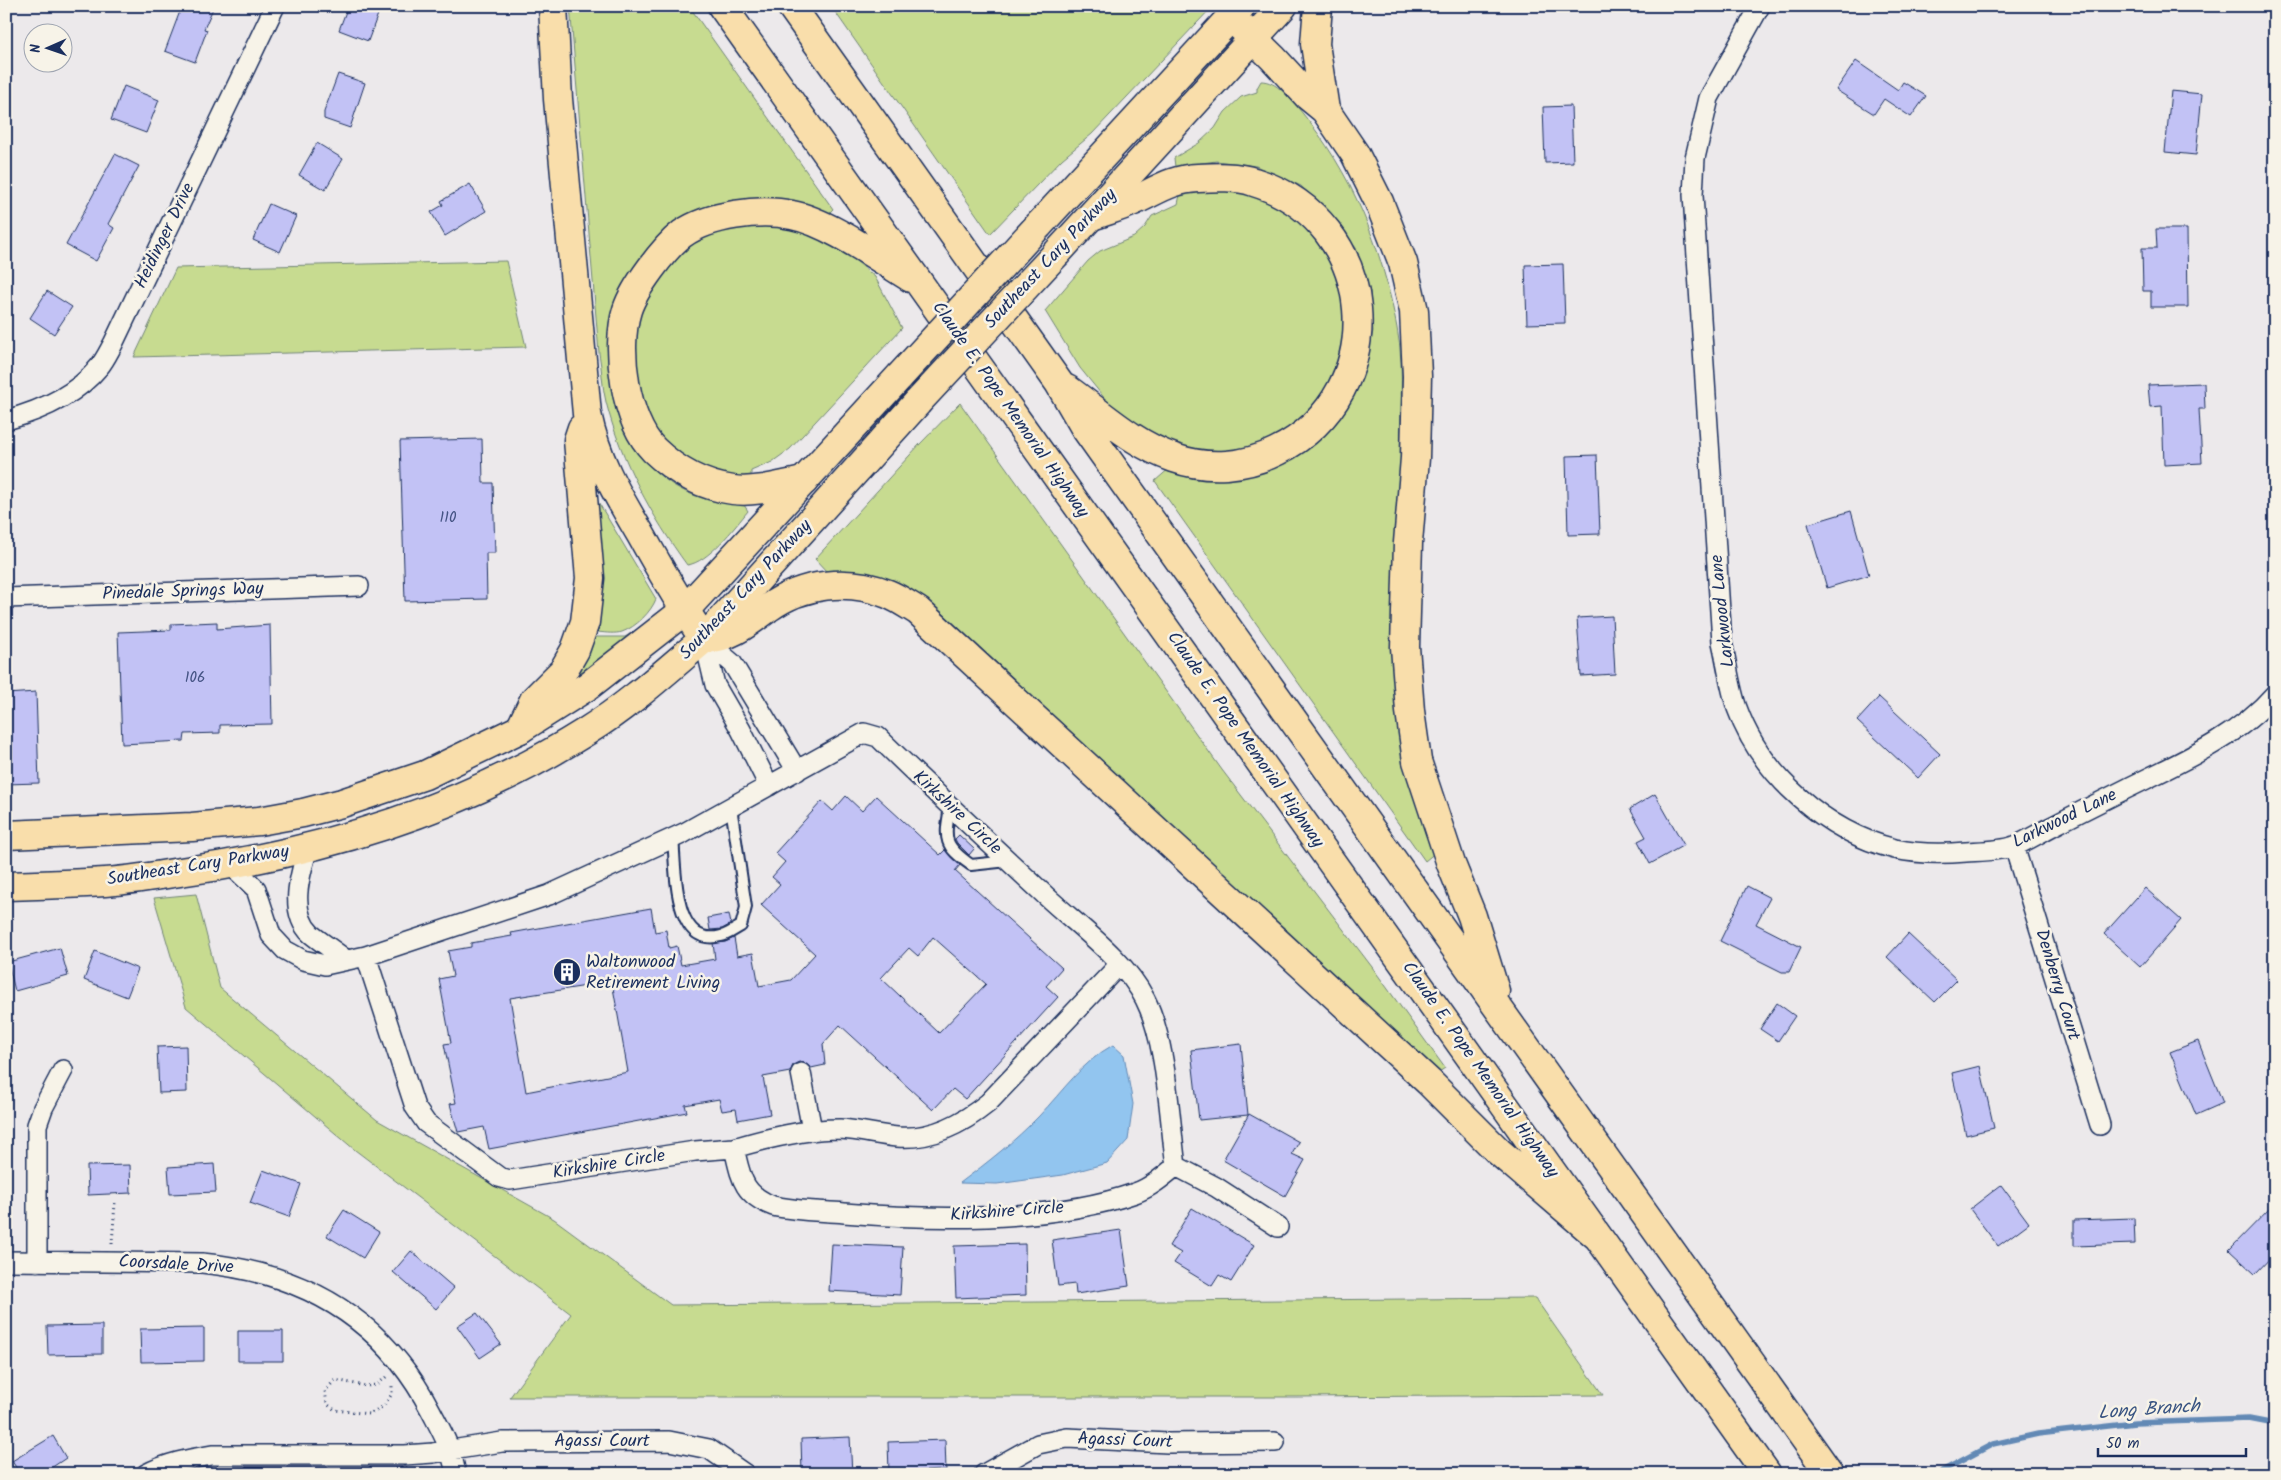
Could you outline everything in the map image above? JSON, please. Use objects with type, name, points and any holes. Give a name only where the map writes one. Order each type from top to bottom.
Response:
[{"type":"main road","points":[[553,6],[558,99],[587,414],[592,438],[606,474],[684,611],[704,640],[716,639],[729,634],[782,599],[797,592],[832,584],[862,587],[888,594],[918,610],[1429,1082],[1498,1151],[1597,1236]]},
{"type":"main road","name":"Claude E. Pope Memorial Highway","points":[[722,6],[1767,1474]]},
{"type":"main road","points":[[791,6],[1059,383],[1085,428],[1830,1474]]},
{"type":"main road","name":"Southeast Cary Parkway","points":[[6,886],[106,882],[231,865],[308,848],[368,831],[427,810],[517,771],[588,731],[665,674],[704,640],[918,402],[1092,216],[1283,6]]},
{"type":"main road","points":[[1318,6],[1315,44],[1326,110]]},
{"type":"main road","points":[[1236,12],[1252,38],[1308,96],[1326,110],[1355,154],[1378,202],[1403,263],[1414,311],[1418,376],[1415,458],[1408,543],[1405,647],[1410,710],[1420,771],[1451,864],[1472,916],[1501,1012]]},
{"type":"main road","name":"Southeast Cary Parkway","points":[[6,835],[192,827],[259,821],[342,804],[425,775],[520,729],[588,686],[684,611],[1236,12]]},
{"type":"main road","points":[[1059,383],[1128,436],[1155,450],[1176,459],[1201,464],[1232,464],[1267,456],[1295,441],[1310,430],[1328,410],[1342,390],[1349,373],[1357,340],[1358,321],[1354,283],[1341,250],[1318,220],[1298,203],[1275,189],[1252,181],[1232,178],[1195,178],[1153,189],[1132,202],[1092,216]]},
{"type":"main road","points":[[804,481],[756,489],[735,490],[712,486],[680,472],[653,449],[635,419],[624,380],[622,348],[627,310],[648,271],[682,234],[711,221],[738,214],[766,213],[792,215],[818,224],[921,284]]},
{"type":"main road","points":[[520,729],[534,700],[563,671],[575,650],[586,622],[590,578],[578,440],[587,414]]},
{"type":"street","name":"Heidinger Drive","points":[[6,420],[27,415],[51,404],[83,382],[99,367],[113,344],[275,6]]},
{"type":"street","name":"Larkwood Lane","points":[[1760,6],[1709,98],[1695,158],[1693,195],[1722,642],[1737,709],[1758,748],[1790,790],[1811,807],[1844,828],[1895,849],[1944,854],[2014,846],[2177,763],[2233,732],[2275,694]]},
{"type":"street","name":"Pinedale Springs Way","points":[[6,598],[359,586]]},
{"type":"street","points":[[704,640],[732,663],[797,771]]},
{"type":"street","points":[[704,640],[715,685],[742,730],[769,786]]},
{"type":"street","name":"Kirkshire Circle","points":[[231,865],[256,889],[271,935],[285,950],[303,960],[325,965],[366,956],[549,895],[673,837],[864,733],[878,737],[950,808],[1120,964],[1144,998],[1152,1017],[1164,1070],[1176,1166],[1160,1179],[1137,1193],[1089,1206],[1014,1214],[890,1216],[784,1208],[760,1201],[747,1190],[741,1178],[734,1148],[695,1151],[510,1180],[499,1178],[426,1123],[415,1107],[366,956]]},
{"type":"street","name":"Denberry Court","points":[[2014,846],[2100,1125]]},
{"type":"street","points":[[308,848],[300,876],[297,900],[301,919],[310,933],[346,960]]},
{"type":"street","points":[[734,1148],[760,1140],[812,1130],[841,1130],[899,1137],[924,1135],[946,1130],[969,1118],[988,1103],[1120,964]]},
{"type":"street","points":[[37,1262],[37,1125],[43,1108],[63,1070]]},
{"type":"street","points":[[801,1073],[812,1130]]},
{"type":"street","points":[[1176,1166],[1216,1187],[1278,1226]]},
{"type":"street","name":"Coorsdale Drive","points":[[6,1261],[202,1263],[232,1266],[266,1274],[304,1288],[332,1302],[381,1341],[403,1366],[422,1395],[451,1451],[456,1474]]},
{"type":"street","name":"Agassi Court","points":[[984,1474],[1038,1444],[1067,1438],[1168,1443],[1275,1442]]},
{"type":"street","name":"Agassi Court","points":[[146,1474],[156,1468],[212,1455],[405,1455],[451,1451],[502,1442],[668,1441],[708,1449],[745,1474]]},
{"type":"lane","points":[[673,837],[680,908],[685,922],[697,934],[708,937],[722,936],[741,926],[746,907],[731,807]]},
{"type":"lane","points":[[950,808],[946,833],[952,852],[971,865],[1008,861]]},
{"type":"path","points":[[111,1262],[115,1203]]},
{"type":"path","points":[[386,1377],[393,1383],[392,1394],[384,1406],[369,1414],[335,1410],[327,1404],[325,1391],[335,1380],[366,1386],[376,1384],[386,1377]]},
{"type":"green space","points":[[570,6],[689,6],[833,209],[826,216],[694,220],[610,353],[611,378],[623,424],[634,445],[648,463],[665,479],[685,492],[713,501],[744,505],[748,511],[729,535],[712,551],[704,558],[687,565],[662,528],[639,488],[620,446],[605,396],[599,353]]},
{"type":"green space","points":[[831,6],[1213,6],[1092,134],[1062,159],[990,234]]},
{"type":"green space","points":[[1261,81],[1272,84],[1287,95],[1318,133],[1335,158],[1362,212],[1383,268],[1391,298],[1400,345],[1401,467],[1436,852],[1425,861],[1155,481],[1171,467],[1282,463],[1327,432],[1348,406],[1365,370],[1373,331],[1370,292],[1356,248],[1331,215],[1301,186],[1256,166],[1216,161],[1175,167],[1174,158],[1199,143],[1215,128],[1225,112],[1241,97],[1257,92]]},
{"type":"green space","points":[[1216,186],[1273,199],[1332,253],[1349,332],[1321,405],[1279,439],[1227,455],[1173,448],[1114,410],[1080,368],[1045,311],[1088,261],[1100,251],[1134,237],[1145,227],[1152,216],[1178,204],[1181,190]]},
{"type":"green space","points":[[735,225],[801,227],[836,244],[875,277],[902,328],[790,449],[772,462],[751,471],[751,478],[709,472],[667,448],[649,425],[631,370],[639,308],[677,253],[700,238]]},
{"type":"green space","points":[[506,261],[526,347],[134,357],[176,268]]},
{"type":"green space","points":[[960,403],[1222,770],[1372,967],[1445,1068],[1436,1074],[1278,923],[935,606],[896,583],[842,572],[827,572],[815,559]]},
{"type":"green space","points":[[597,500],[656,599],[651,609],[633,627],[619,633],[598,632],[594,626],[594,503]]},
{"type":"green space","points":[[636,630],[636,632],[575,679],[574,673],[591,641],[597,637],[625,637]]},
{"type":"green space","points":[[196,894],[220,988],[377,1120],[554,1219],[671,1305],[1535,1298],[1603,1395],[510,1397],[571,1314],[355,1150],[186,1007],[154,898]]},
{"type":"water","points":[[1113,1045],[1124,1055],[1133,1104],[1128,1140],[1107,1163],[1063,1175],[997,1184],[960,1183],[1020,1134],[1039,1116],[1082,1068]]},
{"type":"building","points":[[182,6],[214,6],[204,29],[207,30],[195,62],[165,51]]},
{"type":"building","points":[[348,6],[381,6],[368,41],[339,30]]},
{"type":"building","points":[[1856,61],[1898,90],[1903,82],[1926,96],[1911,117],[1884,99],[1874,114],[1836,90]]},
{"type":"building","points":[[338,74],[365,83],[350,128],[324,119],[324,112]]},
{"type":"building","points":[[124,86],[159,100],[146,133],[111,120]]},
{"type":"building","points":[[2171,91],[2202,94],[2196,155],[2165,152]]},
{"type":"building","points":[[1571,106],[1573,162],[1545,163],[1543,107]]},
{"type":"building","points":[[317,143],[343,159],[325,190],[299,175]]},
{"type":"building","points":[[115,154],[139,166],[108,224],[114,228],[96,261],[66,245]]},
{"type":"building","points":[[470,184],[486,211],[445,236],[431,212],[443,205],[441,201]]},
{"type":"building","points":[[269,204],[296,216],[280,252],[253,240]]},
{"type":"building","points":[[2156,229],[2187,229],[2188,307],[2151,307],[2151,291],[2143,291],[2142,248],[2157,248]]},
{"type":"building","points":[[1563,264],[1565,323],[1527,324],[1525,265]]},
{"type":"building","points":[[47,291],[72,307],[54,334],[30,318]]},
{"type":"building","points":[[2204,383],[2205,409],[2199,409],[2202,463],[2164,465],[2162,406],[2150,407],[2148,385]]},
{"type":"building","points":[[482,439],[483,483],[493,483],[495,553],[486,553],[487,599],[405,601],[400,441]]},
{"type":"building","points":[[1597,455],[1600,534],[1568,535],[1566,456]]},
{"type":"building","points":[[1851,511],[1869,575],[1827,588],[1808,524]]},
{"type":"building","points":[[1612,616],[1615,674],[1581,676],[1577,618]]},
{"type":"building","points":[[217,622],[217,629],[270,625],[272,724],[220,725],[220,733],[185,734],[184,741],[122,744],[118,632],[171,630],[171,624]]},
{"type":"building","points":[[36,692],[39,783],[6,784],[6,694]]},
{"type":"building","points":[[1879,697],[1940,754],[1918,778],[1857,721]]},
{"type":"building","points":[[1655,794],[1684,845],[1650,864],[1638,841],[1646,837],[1630,809]]},
{"type":"building","name":"Waltonwood Retirement Living","points":[[846,796],[862,811],[876,796],[940,855],[945,850],[960,865],[955,871],[1062,968],[1046,986],[1058,997],[965,1099],[953,1089],[933,1110],[840,1025],[823,1044],[825,1065],[811,1068],[805,1063],[799,1062],[793,1065],[790,1072],[763,1077],[770,1114],[738,1120],[736,1109],[722,1111],[719,1099],[685,1105],[687,1112],[489,1149],[484,1127],[458,1132],[450,1104],[456,1103],[444,1044],[451,1043],[439,979],[453,976],[448,951],[471,947],[471,943],[512,936],[511,933],[651,908],[655,932],[666,930],[669,948],[677,946],[681,965],[715,959],[713,943],[725,942],[734,938],[737,956],[753,953],[759,986],[791,980],[815,954],[761,905],[780,884],[772,877],[785,862],[775,853],[822,801],[833,811]],"holes":[[[933,937],[986,984],[939,1033],[881,978],[909,948],[918,956]],[[612,982],[628,1072],[526,1092],[510,998]]]},
{"type":"building","points":[[959,835],[974,849],[969,855],[955,839]]},
{"type":"building","points":[[1747,886],[1770,898],[1756,924],[1801,947],[1789,972],[1782,972],[1720,941]]},
{"type":"building","points":[[2145,888],[2181,920],[2140,967],[2104,934]]},
{"type":"building","points":[[729,914],[731,924],[722,929],[710,930],[708,918]]},
{"type":"building","points":[[1908,934],[1957,980],[1935,1002],[1887,957]]},
{"type":"building","points":[[60,948],[68,976],[15,991],[8,962]]},
{"type":"building","points":[[95,951],[138,969],[127,997],[84,980]]},
{"type":"building","points":[[1777,1003],[1795,1016],[1778,1041],[1760,1029]]},
{"type":"building","points":[[2198,1041],[2223,1103],[2196,1115],[2170,1052]]},
{"type":"building","points":[[1241,1044],[1248,1115],[1199,1120],[1191,1050]]},
{"type":"building","points":[[186,1046],[187,1092],[159,1093],[157,1047]]},
{"type":"building","points":[[1980,1066],[1994,1128],[1966,1135],[1952,1073]]},
{"type":"building","points":[[1249,1114],[1299,1142],[1292,1154],[1305,1160],[1285,1196],[1223,1160]]},
{"type":"building","points":[[214,1164],[216,1192],[170,1194],[168,1167]]},
{"type":"building","points":[[130,1165],[131,1193],[88,1195],[87,1166]]},
{"type":"building","points":[[263,1170],[301,1184],[289,1217],[250,1203]]},
{"type":"building","points":[[2001,1185],[2029,1223],[1998,1246],[1970,1209]]},
{"type":"building","points":[[2275,1203],[2275,1253],[2255,1274],[2229,1250]]},
{"type":"building","points":[[1192,1208],[1254,1245],[1231,1282],[1219,1275],[1212,1286],[1174,1263],[1181,1253],[1169,1246]]},
{"type":"building","points":[[344,1210],[379,1232],[363,1258],[327,1236]]},
{"type":"building","points":[[2134,1218],[2135,1244],[2074,1246],[2074,1220]]},
{"type":"building","points":[[1121,1230],[1129,1286],[1076,1294],[1075,1284],[1058,1286],[1052,1240]]},
{"type":"building","points":[[832,1244],[903,1247],[900,1295],[829,1291]]},
{"type":"building","points":[[1025,1244],[1026,1295],[956,1298],[954,1246]]},
{"type":"building","points":[[411,1251],[454,1288],[436,1309],[393,1272]]},
{"type":"building","points":[[477,1313],[501,1344],[480,1358],[457,1326]]},
{"type":"building","points":[[102,1325],[102,1354],[48,1355],[47,1326]]},
{"type":"building","points":[[204,1328],[204,1361],[141,1362],[140,1329]]},
{"type":"building","points":[[238,1331],[283,1331],[283,1361],[238,1361]]},
{"type":"building","points":[[53,1436],[66,1458],[42,1474],[20,1474],[12,1461]]},
{"type":"building","points":[[850,1437],[852,1474],[802,1474],[801,1439]]},
{"type":"building","points":[[945,1440],[946,1470],[889,1472],[888,1442]]},
{"type":"waterway","name":"Long Branch","points":[[1942,1471],[1993,1444],[2038,1434],[2135,1423],[2249,1419],[2275,1424]]},
{"type":"place","name":"Waltonwood Retirement Living","points":[[567,972]]}]
